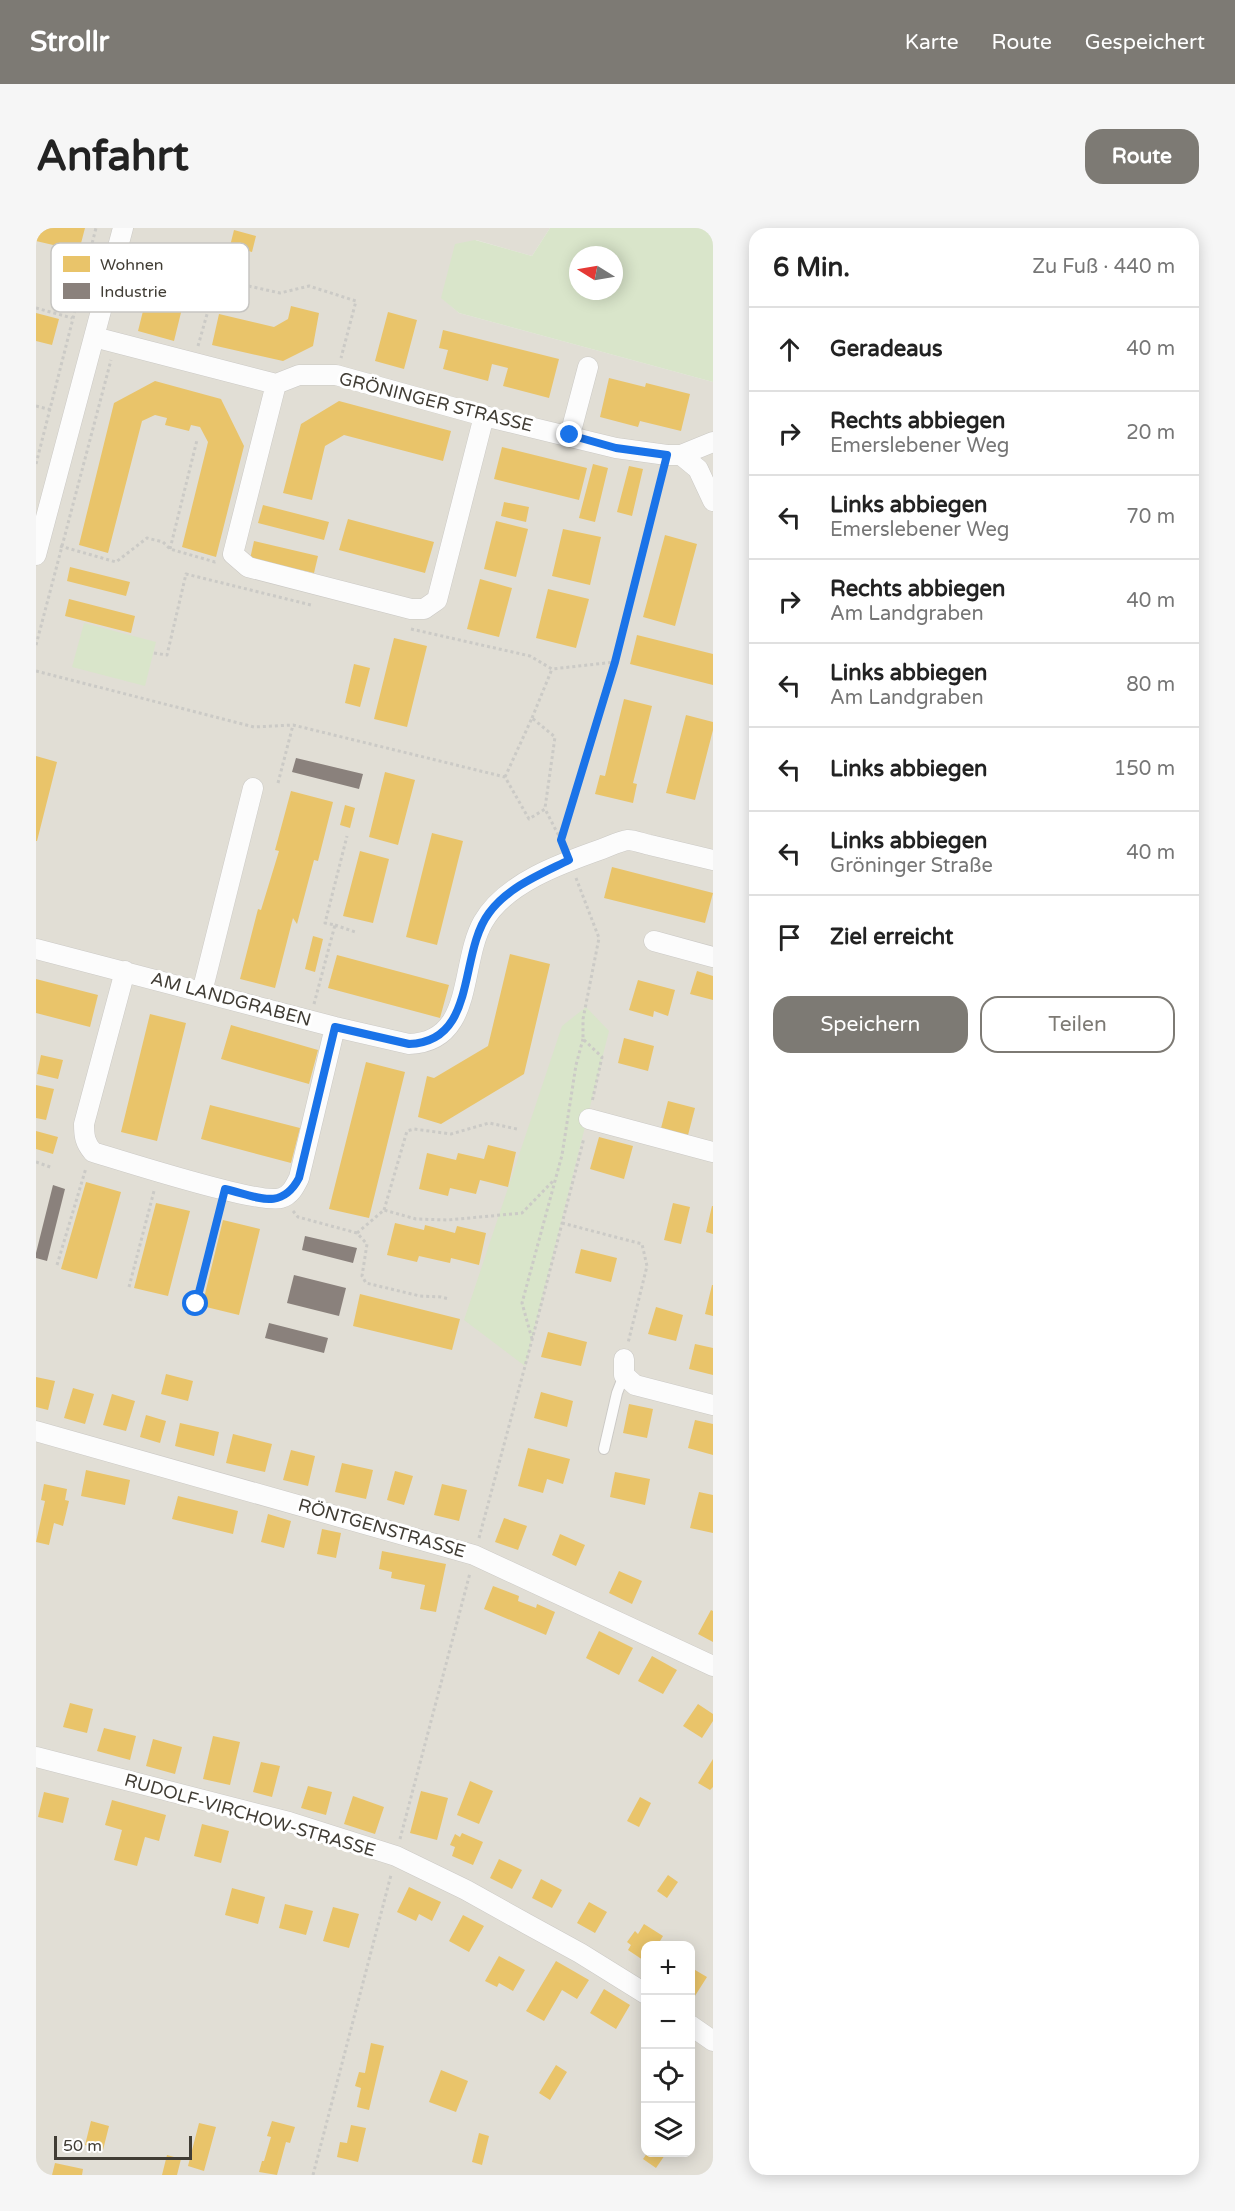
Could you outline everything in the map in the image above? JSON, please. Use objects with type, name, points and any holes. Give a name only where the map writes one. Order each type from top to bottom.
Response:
[{"type":"street","points":[[119,243],[123,228]]},
{"type":"street","points":[[38,548],[101,312]]},
{"type":"street","points":[[94,337],[276,384],[233,554],[248,567],[411,609],[424,609],[437,600],[484,416]]},
{"type":"street","points":[[570,435],[588,367]]},
{"type":"street","name":"GRÖNINGER STRASSE","points":[[276,384],[299,375],[336,375],[484,416],[616,448],[674,455],[713,442]]},
{"type":"street","points":[[674,455],[698,469],[713,501]]},
{"type":"street","points":[[202,992],[253,788]]},
{"type":"street","name":"AM LANDGRABEN","points":[[36,949],[335,1027],[409,1044],[421,1044],[443,1033],[453,1023],[482,924],[489,912],[528,880],[569,860],[628,840],[713,860]]},
{"type":"street","points":[[654,941],[713,957]]},
{"type":"street","points":[[126,971],[84,1124],[84,1136],[93,1152],[159,1172],[271,1200],[283,1198],[293,1190],[299,1178],[335,1027]]},
{"type":"street","points":[[589,1119],[713,1152]]},
{"type":"street","points":[[624,1367],[635,1384],[713,1405]]},
{"type":"street","name":"RÖNTGENSTRASSE","points":[[36,1431],[474,1555],[713,1666]]},
{"type":"street","name":"RUDOLF-VIRCHOW-STRASSE","points":[[36,1757],[289,1822],[396,1856],[466,1890],[580,1953],[641,1991]]},
{"type":"street","points":[[695,2028],[713,2041]]},
{"type":"lane","points":[[604,1449],[624,1367]]},
{"type":"path","points":[[92,243],[96,228]]},
{"type":"path","points":[[249,286],[280,293],[309,286],[356,301],[336,375]]},
{"type":"path","points":[[36,309],[72,318]]},
{"type":"path","points":[[36,464],[74,312]]},
{"type":"path","points":[[194,363],[207,312]]},
{"type":"path","points":[[36,645],[115,344]]},
{"type":"path","points":[[170,549],[197,440]]},
{"type":"path","points":[[561,840],[674,455]]},
{"type":"path","points":[[38,548],[62,547],[116,562],[147,538],[163,542],[170,549],[215,562],[233,554]]},
{"type":"path","points":[[154,653],[168,656],[186,574],[320,607]]},
{"type":"path","points":[[408,629],[530,656],[552,669],[615,662]]},
{"type":"path","points":[[505,777],[552,669]]},
{"type":"path","points":[[36,671],[254,727],[293,725],[505,777],[529,819],[545,809]]},
{"type":"path","points":[[532,718],[555,737],[545,809],[561,840],[599,938],[583,1018],[583,1039],[576,1065],[562,1155],[522,1303],[532,1340]]},
{"type":"path","points":[[278,783],[293,725]]},
{"type":"path","points":[[347,837],[325,923],[355,932]]},
{"type":"path","points":[[310,1020],[335,925]]},
{"type":"path","points":[[313,2175],[589,1119],[602,1057],[583,1039]]},
{"type":"path","points":[[357,1233],[384,1210],[407,1131],[414,1129],[451,1134],[489,1123],[518,1129]]},
{"type":"path","points":[[57,1265],[84,1173],[93,1152]]},
{"type":"path","points":[[36,1162],[53,1168]]},
{"type":"path","points":[[129,1287],[159,1172]]},
{"type":"path","points":[[384,1210],[417,1219],[448,1220],[522,1213],[555,1179]]},
{"type":"path","points":[[196,1304],[225,1189]]},
{"type":"path","points":[[283,1198],[298,1217],[357,1233],[367,1244],[362,1276],[366,1283],[420,1296],[449,1299]]},
{"type":"path","points":[[562,1223],[642,1244],[647,1266],[624,1367]]},
{"type":"shaded area","points":[[36,228],[550,228],[532,256],[476,240],[442,298],[459,313],[713,382],[713,2175],[36,2175]]},
{"type":"green space","points":[[550,228],[713,228],[713,382],[459,313],[441,298],[455,244],[475,240],[532,256]]},
{"type":"green space","points":[[84,623],[156,642],[145,686],[72,667]]},
{"type":"green space","points":[[586,1007],[609,1031],[525,1366],[464,1320],[562,1026]]},
{"type":"building: Wohnen","points":[[36,228],[85,228],[81,243],[51,244],[36,241]]},
{"type":"building: Wohnen","points":[[234,230],[256,236],[252,252],[249,251],[249,243],[231,243]]},
{"type":"building: Wohnen","points":[[291,306],[319,313],[313,346],[283,361],[212,345],[219,314],[274,327],[288,319]]},
{"type":"building: Wohnen","points":[[143,312],[181,312],[174,341],[138,331]]},
{"type":"building: Wohnen","points":[[388,312],[417,320],[404,369],[375,361]]},
{"type":"building: Wohnen","points":[[36,313],[59,319],[52,345],[36,341]]},
{"type":"building: Wohnen","points":[[443,330],[559,359],[549,398],[503,386],[508,368],[492,364],[488,381],[443,369],[448,350],[439,348]]},
{"type":"building: Wohnen","points":[[609,378],[645,387],[646,383],[690,394],[681,431],[640,421],[638,427],[600,417]]},
{"type":"building: Wohnen","points":[[155,381],[221,399],[244,446],[216,557],[182,547],[208,442],[200,427],[191,425],[189,431],[165,425],[167,418],[155,415],[142,421],[108,553],[79,545],[114,403]]},
{"type":"building: Wohnen","points":[[339,401],[451,431],[443,461],[344,435],[325,446],[312,500],[283,493],[301,424]]},
{"type":"building: Wohnen","points":[[502,447],[587,468],[579,500],[494,479]]},
{"type":"building: Wohnen","points":[[593,464],[608,468],[595,522],[579,518]]},
{"type":"building: Wohnen","points":[[629,466],[643,469],[632,516],[617,512]]},
{"type":"building: Wohnen","points":[[504,502],[529,507],[526,522],[501,516]]},
{"type":"building: Wohnen","points":[[263,505],[329,522],[324,540],[258,523]]},
{"type":"building: Wohnen","points":[[348,519],[434,542],[425,573],[339,550]]},
{"type":"building: Wohnen","points":[[496,521],[528,529],[516,577],[484,569]]},
{"type":"building: Wohnen","points":[[563,529],[601,537],[590,585],[552,576]]},
{"type":"building: Wohnen","points":[[665,535],[697,544],[675,626],[643,617]]},
{"type":"building: Wohnen","points":[[254,541],[318,556],[314,573],[250,559]]},
{"type":"building: Wohnen","points":[[70,567],[130,582],[126,596],[67,581]]},
{"type":"building: Wohnen","points":[[480,579],[512,588],[499,637],[467,629]]},
{"type":"building: Wohnen","points":[[548,589],[589,599],[576,648],[536,638]]},
{"type":"building: Wohnen","points":[[69,599],[135,616],[131,633],[65,616]]},
{"type":"building: Wohnen","points":[[637,635],[713,654],[713,685],[630,664]]},
{"type":"building: Wohnen","points":[[394,638],[427,646],[407,727],[374,719]]},
{"type":"building: Wohnen","points":[[354,664],[370,668],[360,707],[345,703]]},
{"type":"building: Wohnen","points":[[624,699],[652,706],[633,783],[637,784],[633,803],[595,794],[600,775],[605,776]]},
{"type":"building: Wohnen","points":[[686,715],[713,722],[695,800],[666,793]]},
{"type":"building: Wohnen","points":[[36,756],[57,762],[37,841],[36,841]]},
{"type":"building: Wohnen","points":[[385,772],[415,780],[398,845],[369,837]]},
{"type":"building: Wohnen","points":[[291,791],[333,802],[318,861],[314,860],[297,924],[293,918],[275,988],[240,979],[258,909],[261,910],[279,851],[275,850]]},
{"type":"building: Wohnen","points":[[345,805],[355,808],[350,828],[340,825]]},
{"type":"building: Wohnen","points":[[432,833],[463,841],[437,945],[406,937]]},
{"type":"building: Wohnen","points":[[360,851],[389,859],[373,923],[343,916]]},
{"type":"building: Wohnen","points":[[612,867],[713,893],[705,923],[604,898]]},
{"type":"building: Wohnen","points":[[313,936],[323,939],[315,972],[305,969]]},
{"type":"building: Wohnen","points":[[510,954],[550,964],[524,1074],[441,1124],[418,1117],[427,1076],[434,1078],[488,1046]]},
{"type":"building: Wohnen","points":[[337,955],[449,985],[440,1018],[328,988]]},
{"type":"building: Wohnen","points":[[697,971],[713,976],[713,1000],[690,994]]},
{"type":"building: Wohnen","points":[[36,979],[98,995],[90,1027],[36,1013]]},
{"type":"building: Wohnen","points":[[638,980],[675,990],[668,1016],[654,1011],[653,1017],[629,1010]]},
{"type":"building: Wohnen","points":[[150,1014],[186,1023],[157,1141],[121,1132]]},
{"type":"building: Wohnen","points":[[231,1025],[318,1050],[309,1084],[221,1059]]},
{"type":"building: Wohnen","points":[[624,1038],[654,1046],[648,1071],[618,1063]]},
{"type":"building: Wohnen","points":[[41,1055],[63,1060],[58,1079],[37,1074]]},
{"type":"building: Wohnen","points":[[366,1062],[405,1072],[369,1218],[329,1209]]},
{"type":"building: Wohnen","points":[[36,1085],[54,1089],[46,1120],[36,1118]]},
{"type":"building: Wohnen","points":[[668,1101],[695,1108],[687,1139],[660,1132]]},
{"type":"building: Wohnen","points":[[210,1105],[300,1128],[291,1163],[201,1139]]},
{"type":"building: Wohnen","points":[[36,1131],[58,1137],[53,1154],[36,1149]]},
{"type":"building: Wohnen","points":[[599,1137],[633,1146],[624,1179],[590,1169]]},
{"type":"building: Wohnen","points":[[488,1145],[516,1152],[508,1187],[480,1180],[476,1194],[450,1188],[448,1196],[419,1189],[427,1153],[456,1160],[458,1153],[484,1159]]},
{"type":"building: Wohnen","points":[[86,1182],[121,1192],[97,1279],[61,1269]]},
{"type":"building: Wohnen","points":[[156,1203],[190,1211],[168,1296],[134,1288]]},
{"type":"building: Wohnen","points":[[673,1203],[690,1207],[681,1244],[664,1240]]},
{"type":"building: Wohnen","points":[[713,1206],[713,1234],[706,1232]]},
{"type":"building: Wohnen","points":[[223,1220],[260,1229],[239,1315],[202,1306]]},
{"type":"building: Wohnen","points":[[395,1223],[424,1230],[425,1225],[455,1233],[457,1226],[486,1233],[479,1265],[451,1258],[450,1263],[419,1256],[417,1262],[387,1255]]},
{"type":"building: Wohnen","points":[[581,1249],[617,1258],[611,1282],[575,1273]]},
{"type":"building: Wohnen","points":[[713,1285],[713,1316],[705,1314]]},
{"type":"building: Wohnen","points":[[360,1294],[460,1319],[452,1350],[353,1326]]},
{"type":"building: Wohnen","points":[[656,1307],[683,1315],[676,1341],[648,1334]]},
{"type":"building: Wohnen","points":[[548,1332],[587,1342],[581,1366],[541,1357]]},
{"type":"building: Wohnen","points":[[695,1344],[713,1348],[713,1375],[689,1369]]},
{"type":"building: Wohnen","points":[[166,1374],[193,1381],[188,1401],[161,1394]]},
{"type":"building: Wohnen","points":[[36,1377],[55,1381],[48,1410],[36,1407]]},
{"type":"building: Wohnen","points":[[73,1388],[94,1394],[85,1424],[64,1418]]},
{"type":"building: Wohnen","points":[[541,1392],[573,1401],[567,1427],[534,1418]]},
{"type":"building: Wohnen","points":[[112,1394],[135,1401],[126,1431],[103,1425]]},
{"type":"building: Wohnen","points":[[629,1404],[653,1409],[647,1438],[623,1433]]},
{"type":"building: Wohnen","points":[[146,1415],[166,1421],[160,1443],[140,1437]]},
{"type":"building: Wohnen","points":[[695,1420],[713,1424],[713,1455],[688,1448]]},
{"type":"building: Wohnen","points":[[180,1423],[219,1432],[214,1456],[175,1446]]},
{"type":"building: Wohnen","points":[[233,1434],[272,1444],[265,1472],[226,1463]]},
{"type":"building: Wohnen","points":[[528,1448],[570,1459],[563,1484],[547,1479],[543,1493],[518,1486]]},
{"type":"building: Wohnen","points":[[291,1450],[315,1456],[308,1486],[283,1480]]},
{"type":"building: Wohnen","points":[[342,1463],[373,1470],[366,1499],[335,1492]]},
{"type":"building: Wohnen","points":[[86,1470],[130,1480],[125,1505],[81,1496]]},
{"type":"building: Wohnen","points":[[395,1471],[413,1476],[404,1505],[387,1500]]},
{"type":"building: Wohnen","points":[[615,1472],[650,1479],[645,1505],[610,1497]]},
{"type":"building: Wohnen","points":[[44,1484],[67,1489],[65,1500],[69,1501],[63,1526],[54,1523],[49,1545],[36,1542],[45,1501],[41,1500]]},
{"type":"building: Wohnen","points":[[442,1484],[467,1490],[459,1521],[434,1515]]},
{"type":"building: Wohnen","points":[[699,1492],[713,1495],[713,1533],[690,1528]]},
{"type":"building: Wohnen","points":[[178,1496],[238,1511],[233,1534],[172,1519]]},
{"type":"building: Wohnen","points":[[268,1514],[291,1521],[284,1548],[261,1542]]},
{"type":"building: Wohnen","points":[[504,1518],[527,1526],[518,1550],[495,1542]]},
{"type":"building: Wohnen","points":[[322,1529],[341,1533],[336,1558],[317,1554]]},
{"type":"building: Wohnen","points":[[560,1534],[585,1545],[576,1566],[552,1555]]},
{"type":"building: Wohnen","points":[[382,1551],[446,1564],[436,1612],[420,1609],[425,1585],[391,1578],[392,1572],[379,1569]]},
{"type":"building: Wohnen","points":[[619,1571],[642,1581],[632,1604],[609,1593]]},
{"type":"building: Wohnen","points":[[493,1586],[519,1596],[518,1601],[536,1608],[537,1604],[555,1612],[546,1635],[484,1609]]},
{"type":"building: Wohnen","points":[[711,1610],[713,1611],[713,1642],[698,1634]]},
{"type":"building: Wohnen","points":[[599,1631],[633,1648],[619,1675],[586,1658]]},
{"type":"building: Wohnen","points":[[652,1656],[677,1670],[663,1694],[638,1681]]},
{"type":"building: Wohnen","points":[[70,1703],[93,1709],[87,1733],[63,1727]]},
{"type":"building: Wohnen","points":[[698,1704],[713,1714],[713,1721],[702,1738],[683,1726]]},
{"type":"building: Wohnen","points":[[104,1728],[136,1736],[130,1760],[97,1751]]},
{"type":"building: Wohnen","points":[[213,1736],[240,1742],[230,1785],[203,1779]]},
{"type":"building: Wohnen","points":[[153,1739],[182,1747],[175,1774],[146,1766]]},
{"type":"building: Wohnen","points":[[713,1759],[713,1787],[710,1790],[698,1783]]},
{"type":"building: Wohnen","points":[[261,1762],[280,1766],[272,1797],[253,1792]]},
{"type":"building: Wohnen","points":[[470,1781],[493,1791],[479,1824],[457,1815]]},
{"type":"building: Wohnen","points":[[308,1786],[332,1792],[326,1815],[301,1808]]},
{"type":"building: Wohnen","points":[[421,1791],[448,1798],[437,1840],[410,1833]]},
{"type":"building: Wohnen","points":[[44,1792],[69,1798],[63,1823],[38,1817]]},
{"type":"building: Wohnen","points":[[353,1796],[384,1807],[375,1834],[344,1824]]},
{"type":"building: Wohnen","points":[[640,1797],[651,1803],[639,1827],[627,1821]]},
{"type":"building: Wohnen","points":[[112,1800],[166,1815],[159,1841],[145,1837],[137,1866],[114,1860],[122,1830],[105,1825]]},
{"type":"building: Wohnen","points":[[202,1824],[229,1831],[221,1863],[194,1856]]},
{"type":"building: Wohnen","points":[[462,1833],[483,1842],[473,1865],[452,1856],[455,1847],[450,1845],[455,1834],[460,1837]]},
{"type":"building: Wohnen","points":[[499,1859],[522,1870],[512,1889],[490,1878]]},
{"type":"building: Wohnen","points":[[668,1875],[678,1882],[667,1898],[657,1891]]},
{"type":"building: Wohnen","points":[[541,1879],[562,1890],[552,1908],[532,1898]]},
{"type":"building: Wohnen","points":[[409,1887],[441,1902],[432,1921],[419,1914],[416,1921],[397,1912]]},
{"type":"building: Wohnen","points":[[232,1888],[265,1897],[258,1924],[225,1915]]},
{"type":"building: Wohnen","points":[[589,1902],[607,1912],[595,1933],[577,1923]]},
{"type":"building: Wohnen","points":[[285,1904],[313,1911],[306,1935],[279,1928]]},
{"type":"building: Wohnen","points":[[333,1907],[359,1914],[349,1948],[323,1941]]},
{"type":"building: Wohnen","points":[[463,1915],[484,1926],[469,1952],[449,1941]]},
{"type":"building: Wohnen","points":[[644,1924],[663,1936],[660,1941],[641,1941],[641,1959],[628,1950],[631,1945],[627,1942],[635,1931],[638,1934]]},
{"type":"building: Wohnen","points":[[499,1956],[525,1970],[513,1991],[499,1983],[497,1987],[485,1981]]},
{"type":"building: Wohnen","points":[[556,1961],[589,1980],[577,1999],[562,1990],[544,2021],[526,2011]]},
{"type":"building: Wohnen","points":[[695,1970],[707,1977],[695,1996]]},
{"type":"building: Wohnen","points":[[604,1989],[630,2005],[616,2029],[590,2013]]},
{"type":"building: Wohnen","points":[[371,2043],[384,2046],[369,2110],[357,2107],[361,2088],[355,2086],[359,2072],[365,2073]]},
{"type":"building: Wohnen","points":[[556,2065],[567,2072],[550,2100],[539,2093]]},
{"type":"building: Wohnen","points":[[441,2070],[468,2081],[456,2112],[429,2102]]},
{"type":"building: Wohnen","points":[[91,2121],[109,2126],[103,2150],[85,2145]]},
{"type":"building: Wohnen","points":[[272,2121],[295,2127],[290,2143],[286,2142],[277,2175],[259,2172],[271,2137],[267,2136]]},
{"type":"building: Wohnen","points":[[199,2123],[216,2127],[204,2171],[188,2166]]},
{"type":"building: Wohnen","points":[[351,2125],[366,2128],[358,2162],[337,2157],[340,2142],[347,2143]]},
{"type":"building: Wohnen","points":[[479,2133],[489,2136],[482,2165],[472,2162]]},
{"type":"building: Wohnen","points":[[167,2155],[181,2159],[177,2175],[162,2175]]},
{"type":"building: Wohnen","points":[[644,2157],[664,2157],[656,2168],[643,2159]]},
{"type":"building: Wohnen","points":[[55,2163],[83,2169],[82,2175],[52,2175]]},
{"type":"building: Industrie","points":[[296,758],[363,774],[359,789],[292,772]]},
{"type":"building: Industrie","points":[[53,1185],[65,1189],[47,1261],[36,1258],[36,1253]]},
{"type":"building: Industrie","points":[[305,1236],[357,1248],[353,1263],[302,1250]]},
{"type":"building: Industrie","points":[[294,1275],[346,1288],[339,1316],[287,1303]]},
{"type":"building: Industrie","points":[[269,1323],[328,1338],[324,1353],[265,1338]]},
{"type":"route","points":[[196,1304],[225,1189],[271,1200],[283,1198],[293,1190],[299,1178],[335,1027],[409,1044],[421,1044],[443,1033],[453,1023],[459,1008],[476,939],[489,912],[528,880],[569,860],[561,840],[615,662],[667,455],[616,448],[570,435]]}]
